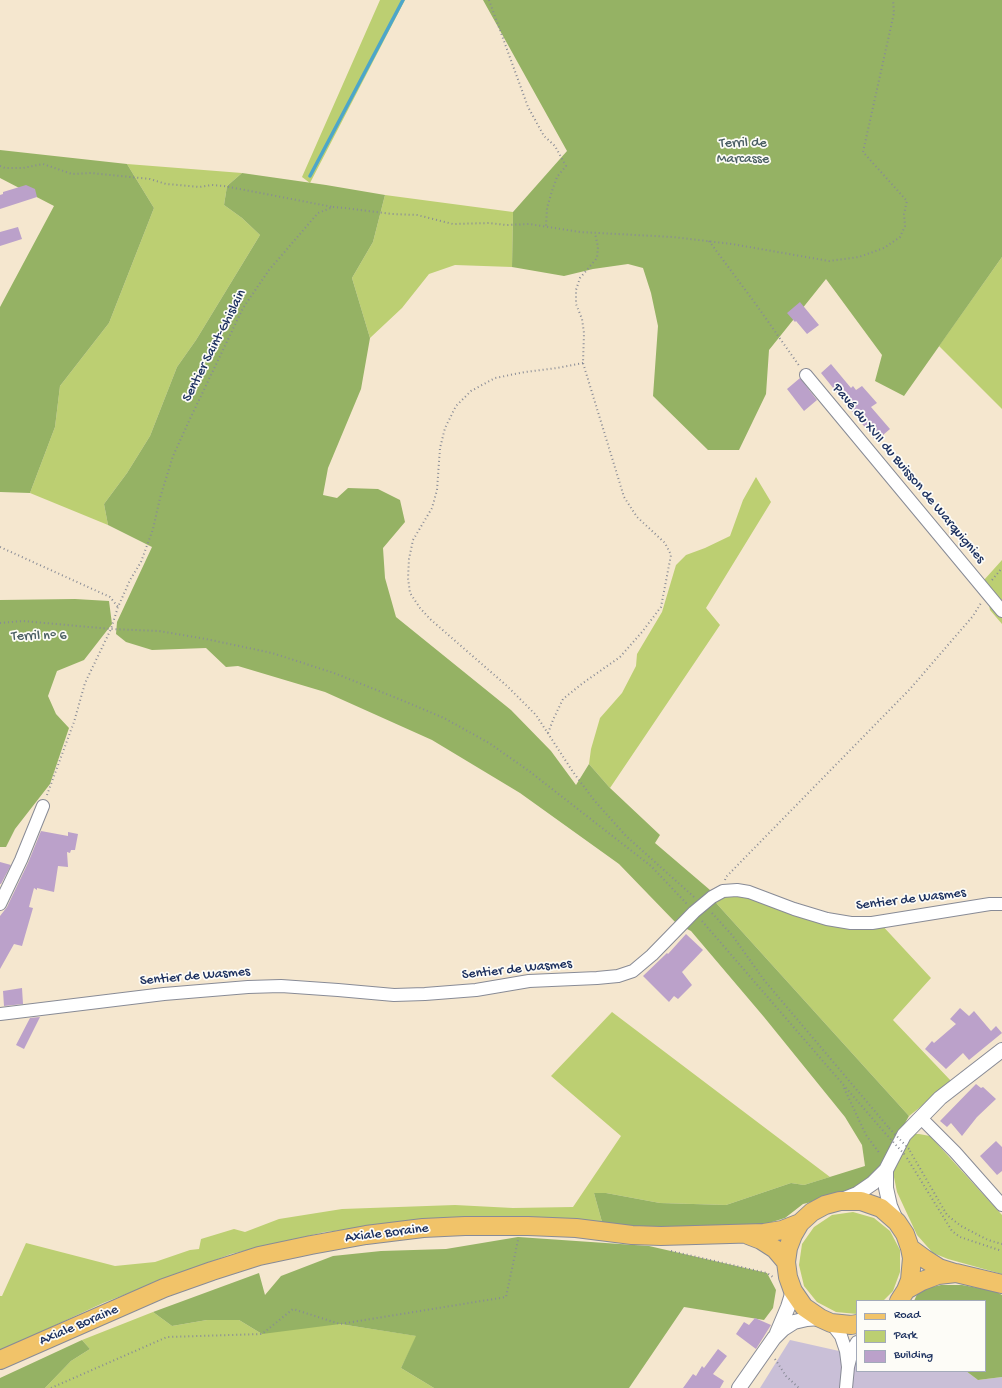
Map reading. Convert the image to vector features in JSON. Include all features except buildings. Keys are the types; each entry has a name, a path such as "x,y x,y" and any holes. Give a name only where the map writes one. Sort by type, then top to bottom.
{"main road":[{"path":"856,1324 851,1325 826,1321 804,1306 793,1291 788,1277 786,1262 788,1248 800,1223 812,1212 825,1205 840,1201 861,1201 881,1208 897,1222 905,1234 910,1248 912,1269 903,1295"},
{"path":"745,1234 782,1230 800,1223"},
{"name":"Axiale Boraine","path":"0,1360 164,1288 212,1271 259,1256 366,1235 423,1228 465,1226 576,1228 632,1235 661,1236 745,1234 761,1240 775,1249 786,1262"},
{"path":"910,1248 940,1268 1002,1284"},
{"path":"903,1295 922,1281 938,1275 956,1273"}],"street":[{"name":"Pavé du XVII du Buisson de Warquignies","path":"806,375 1002,611"},
{"path":"0,904 21,860 43,806"},
{"name":"Sentier de Wasmes","path":"0,1014 157,995 248,987 281,986 394,995 476,990 529,980 618,976 633,971 652,955 699,908 712,897 723,891 737,890 749,892 827,919 872,923 990,904 1002,904"},
{"path":"840,1201 873,1183 886,1170 904,1135 940,1098 1002,1050"},
{"path":"921,1118 955,1152 1002,1205"},
{"path":"886,1170 886,1188 890,1206 897,1222"},
{"path":"771,1343 784,1318 793,1291"},
{"path":"739,1388 771,1343 783,1329 794,1322 807,1319 826,1321 841,1336 846,1351 848,1368"},
{"path":"846,1388 848,1368 852,1351 856,1344"}],"path":[{"path":"489,0 528,107 544,136 555,146 566,166 558,177 552,191 547,208 546,226"},
{"path":"0,166 5,168 23,168 42,164 72,174 91,173 150,179 166,184 198,187 212,184 332,207 392,214 417,215 453,224 529,224 580,232 673,237 709,241 829,261 859,257 884,248 900,237 905,226 904,214 907,201 862,152 894,13 893,0"},
{"name":"Sentier Saint-Ghislain","path":"43,806 74,722 85,683 112,629 118,607 130,580 141,562 153,530 160,498 173,456 243,308 269,270 318,213 332,207"},
{"path":"548,734 563,700 583,683 620,657 661,607 671,555 666,543 637,517 624,496 583,363 584,333 582,319 576,304 576,290 580,278 597,258 598,247 595,233"},
{"path":"709,241 806,375"},
{"path":"583,363 495,378 471,391 456,406 444,428 440,448 437,490 432,508 413,540 408,559 410,593 420,608 430,619 507,686 536,715 573,772 594,800 626,836 688,892 699,908 843,1085 906,1156 952,1231 960,1236 1002,1251"},
{"path":"0,547 110,597 118,607"},
{"path":"723,891 726,877 910,689 972,616 982,601 984,589 1002,568"},
{"path":"0,623 23,621 167,632 272,653 334,673 444,718 489,743 529,771 651,866 732,935 764,980 889,1128 910,1150 947,1215 961,1226 988,1240 1002,1244"},
{"path":"843,1085 866,1135 878,1152"},
{"path":"51,1388 167,1337 262,1334 293,1309 340,1324 506,1298 518,1237"},
{"path":"664,1250 767,1273 774,1277"},
{"path":"771,1343 786,1376 799,1388"}],"shaded area":[{"path":"790,1340 856,1355 856,1372 967,1372 978,1380 1002,1377 1002,1388 760,1388"}],"green space":[{"path":"380,0 405,0 310,183 302,177"},
{"name":"Terril de Marcasse","path":"483,0 1002,0 1002,257 904,396 875,381 882,355 826,279 769,350 766,394 739,450 708,450 653,396 658,326 651,293 643,268 628,264 593,269 564,276 512,267 513,212 567,151"},
{"path":"0,150 127,164 154,208 109,323 60,386 55,427 30,493 0,492 0,307 54,206 0,178"},
{"path":"127,164 242,173 227,186 224,205 242,218 260,235 196,340 177,367 150,436 127,473 104,504 108,525 30,493 55,427 60,386 109,323 154,208"},
{"path":"242,173 385,195 373,242 352,278 370,338 361,389 328,468 323,495 337,498 348,488 378,489 400,500 405,522 383,548 385,578 396,617 511,710 551,751 576,785 589,764 610,788 660,835 655,843 710,890 717,904 909,1116 876,1174 852,1189 828,1198 803,1204 785,1218 759,1226 646,1230 602,1222 594,1193 606,1193 660,1203 726,1205 791,1183 804,1185 865,1166 862,1145 845,1117 764,1017 691,931 677,924 619,864 520,793 432,740 325,692 238,666 226,667 206,648 152,650 126,642 116,634 117,622 152,547 108,525 104,504 127,473 150,436 177,367 196,340 260,235 242,218 224,205 227,186"},
{"path":"385,195 513,212 512,267 455,265 429,274 402,308 370,338 352,278 373,242"},
{"path":"1002,257 1002,409 939,346"},
{"path":"756,477 771,502 706,608 720,625 610,788 589,764 591,749 600,718 622,693 636,666 637,654 662,612 676,565 686,555 730,536 743,500"},
{"path":"1002,560 1002,624 990,610 984,580"},
{"name":"Terril n° 6","path":"75,599 109,601 112,624 84,660 57,671 48,696 56,714 69,728 50,784 15,829 6,847 0,847 0,600"},
{"path":"742,886 822,912 852,919 879,922 931,978 893,1020 952,1082 909,1116 717,904 710,890"},
{"path":"612,1012 830,1177 804,1185 791,1183 726,1205 660,1203 606,1193 594,1193 602,1222 447,1219 325,1232 231,1254 103,1303 0,1351 0,1296 2,1296 26,1243 115,1266 155,1262 190,1250 199,1249 201,1239 234,1229 245,1232 279,1219 342,1209 455,1205 513,1208 573,1207 621,1136 551,1076"},
{"path":"914,1134 930,1136 1002,1215 1002,1274 948,1259 933,1253 917,1235 897,1192 892,1167"},
{"path":"853,1212 874,1218 890,1231 900,1250 900,1272 893,1291 884,1300 856,1300 856,1314 836,1312 817,1302 804,1286 799,1265 802,1244 814,1227 832,1215"},
{"path":"518,1237 649,1246 767,1273 776,1290 773,1308 764,1320 684,1307 629,1388 434,1388 401,1368 416,1336 340,1324 262,1334 239,1320 207,1320 172,1326 153,1312 259,1273 265,1295 281,1276 333,1256 381,1251 446,1249"},
{"path":"941,1285 962,1285 995,1291 1002,1295 1002,1377 978,1380 967,1372 986,1372 986,1300 914,1300 919,1290"},
{"path":"293,1309 340,1324 417,1336 401,1368 434,1388 45,1388 71,1361 90,1349 82,1340 153,1312 172,1326 207,1320 239,1320 262,1334"},
{"path":"82,1340 90,1349 71,1361 45,1388 0,1388 0,1378"}],"waterway":[{"path":"310,176 403,0"}]}
